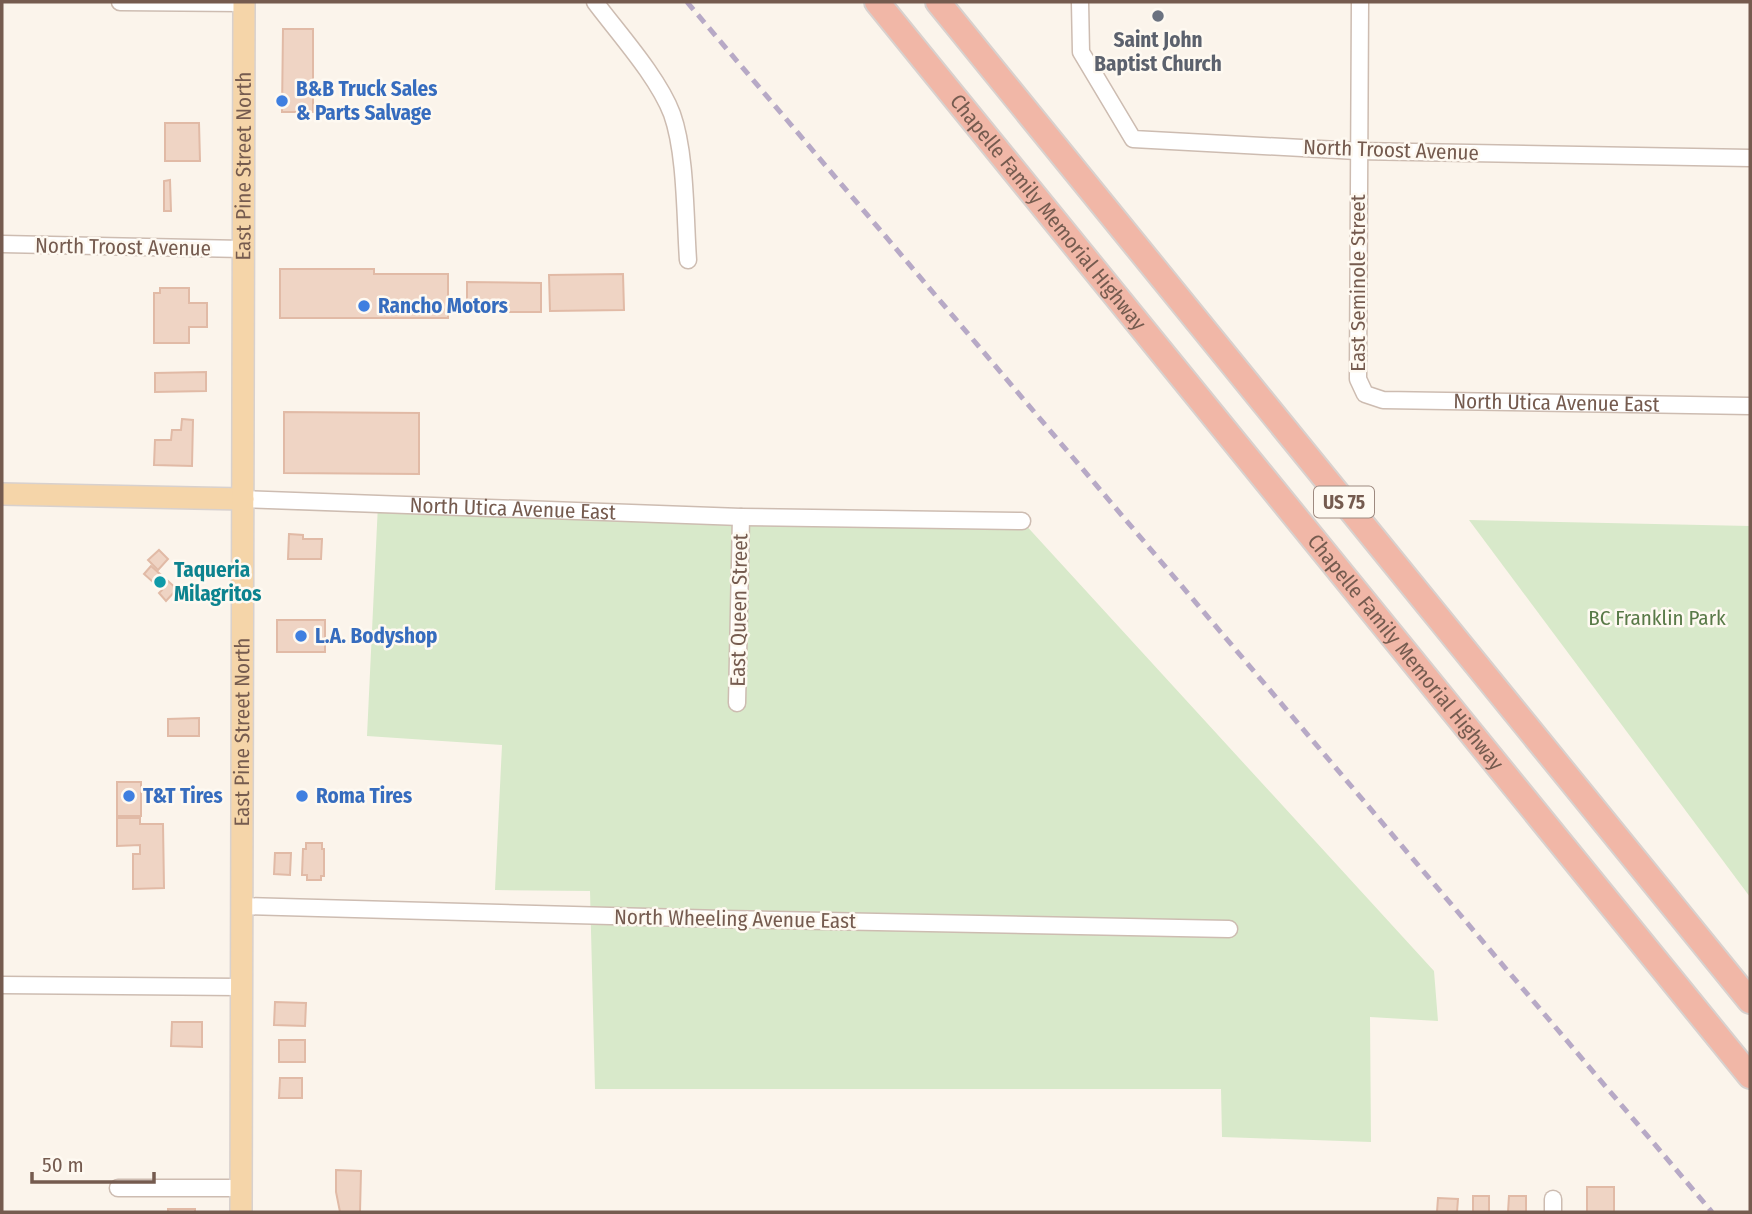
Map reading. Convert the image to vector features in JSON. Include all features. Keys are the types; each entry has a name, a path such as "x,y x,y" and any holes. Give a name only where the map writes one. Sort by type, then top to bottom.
{"highway":[{"name":"Chapelle Family Memorial Highway","path":"877,2 1750,1076"},
{"name":"US 75","path":"938,2 1750,1002"}],"main road":[{"name":"East Pine Street North","path":"240,1212 244,2"},
{"name":"North Utica Avenue East","path":"2,494 243,499"}],"street":[{"path":"120,2 244,2"},
{"path":"596,2 658,87 672,113 679,142 688,260"},
{"name":"North Troost Avenue","path":"1080,2 1081,52 1133,139 1357,151 1750,158"},
{"name":"East Seminole Street","path":"1360,2 1357,151 1358,379 1365,394"},
{"name":"North Troost Avenue","path":"2,244 243,249"},
{"name":"North Utica Avenue East","path":"1365,394 1383,400 1750,406"},
{"name":"North Utica Avenue East","path":"243,499 741,517 1022,521"},
{"name":"East Queen Street","path":"737,702 741,517"},
{"name":"North Wheeling Avenue East","path":"242,906 737,920 1229,929"},
{"path":"2,985 240,987"},
{"path":"118,1188 241,1188"}],"green space":[{"path":"378,504 1022,521 1434,971 1438,1021 1370,1017 1371,1142 1222,1137 1221,1089 595,1089 590,891 495,890 502,745 367,736"},
{"name":"BC Franklin Park","path":"1469,520 1750,526 1750,897"}],"building":[{"path":"283,29 313,29 313,112 282,112"},
{"path":"165,123 199,123 200,161 165,161"},
{"path":"170,180 171,211 164,211 164,181"},
{"name":"Rancho Motors","path":"280,269 374,269 374,274 448,274 448,318 280,318"},
{"path":"623,274 624,310 550,311 549,275"},
{"path":"467,282 541,283 541,312 467,312"},
{"path":"160,288 189,288 189,303 207,303 207,327 189,327 189,343 154,343 154,293 160,293"},
{"path":"206,372 206,391 155,392 155,373"},
{"path":"284,412 419,413 419,474 284,473"},
{"path":"182,419 193,420 192,466 154,465 155,440 171,440 172,430 181,430"},
{"path":"289,534 303,535 303,539 322,539 321,559 288,559"},
{"path":"159,550 168,559 158,570 148,560"},
{"name":"Taqueria Milagritos","path":"151,566 177,589 166,601 159,593 162,590 144,574"},
{"name":"L.A. Bodyshop","path":"277,620 325,620 325,652 277,652"},
{"path":"199,718 199,736 168,736 168,719"},
{"name":"T&T Tires","path":"117,782 141,782 141,816 117,816"},
{"path":"117,818 140,818 140,824 163,824 164,888 133,889 133,854 140,854 140,845 117,846"},
{"path":"306,843 322,843 324,876 321,876 321,880 307,880 307,875 302,875 303,849 306,849"},
{"path":"275,853 291,853 290,875 274,874"},
{"path":"275,1002 306,1003 305,1026 274,1025"},
{"path":"172,1022 202,1022 202,1047 171,1046"},
{"path":"279,1040 305,1040 305,1062 279,1062"},
{"path":"280,1078 302,1078 302,1098 279,1098"},
{"path":"336,1170 361,1171 360,1212 340,1212"},
{"path":"1587,1187 1614,1187 1614,1212 1587,1212"},
{"path":"1473,1196 1489,1196 1489,1212 1473,1212"},
{"path":"1509,1196 1526,1196 1526,1212 1508,1212"},
{"path":"1438,1198 1458,1199 1457,1212 1437,1212"},
{"path":"168,1209 195,1209 195,1212 168,1212"}],"railway":[{"path":"687,2 1712,1212"}],"place":[{"name":"Saint John Baptist Church","path":"1158,16"},
{"name":"B&B Truck Sales & Parts Salvage","path":"282,101"},
{"name":"Rancho Motors","path":"364,306"},
{"name":"Taqueria Milagritos","path":"160,582"},
{"name":"L.A. Bodyshop","path":"301,636"},
{"name":"T&T Tires","path":"129,796"},
{"name":"Roma Tires","path":"302,796"}]}
